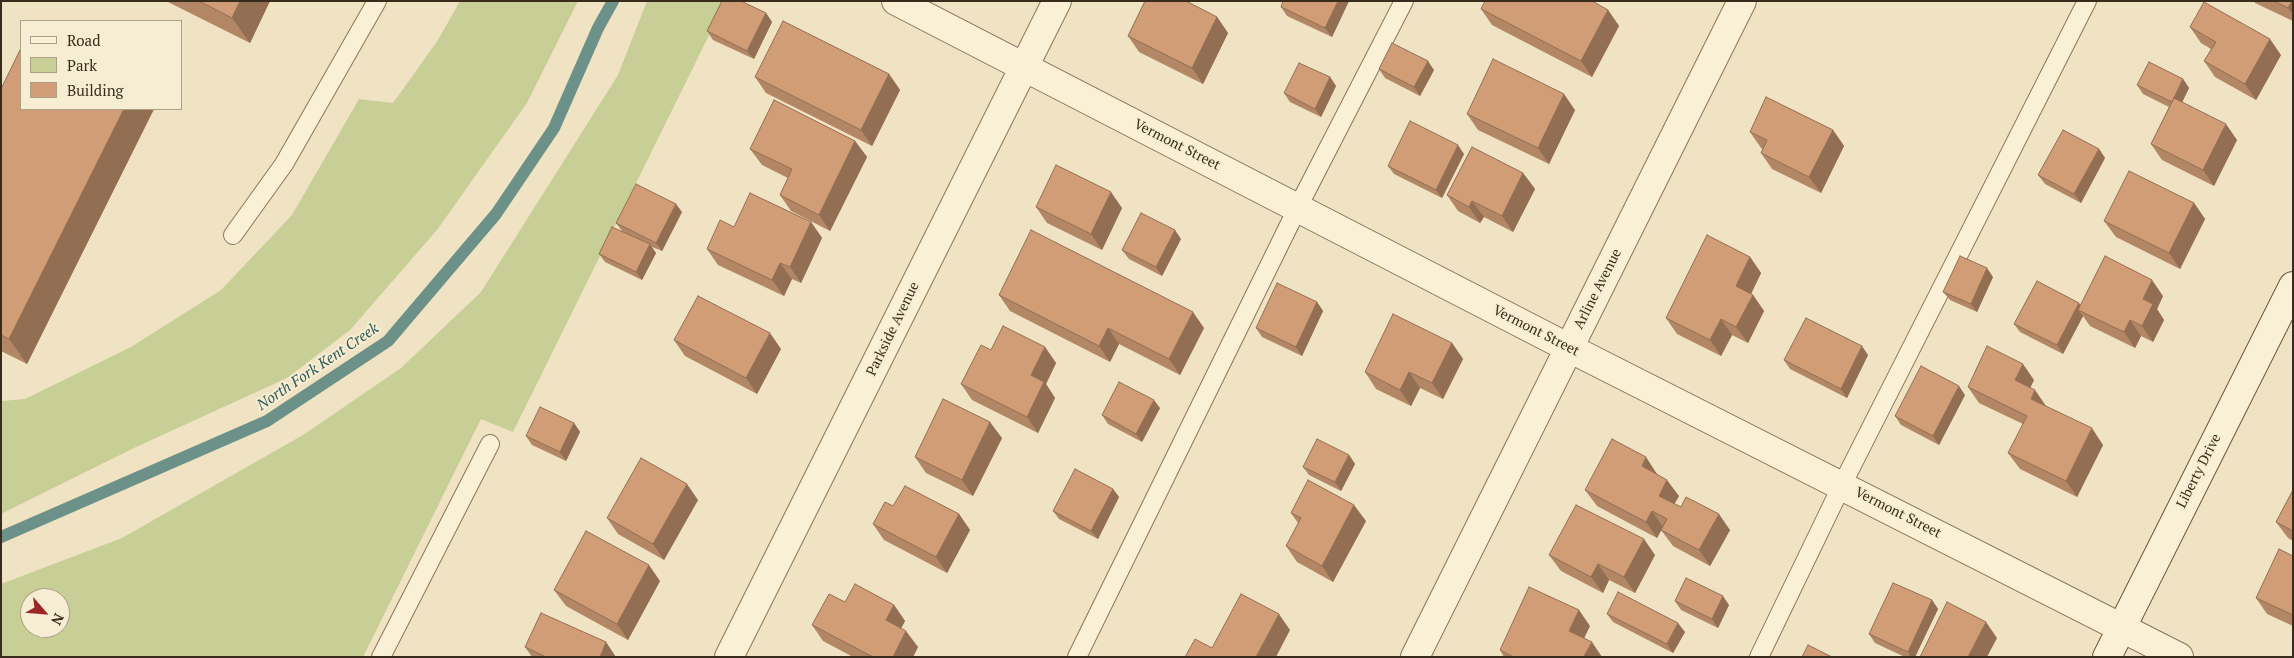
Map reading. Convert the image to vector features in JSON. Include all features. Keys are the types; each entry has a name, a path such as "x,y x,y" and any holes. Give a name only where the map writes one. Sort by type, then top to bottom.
{"street":[{"name":"Vermont Street","path":"896,1 1569,348 1842,484 2179,657"},
{"name":"Parkside Avenue","path":"729,657 1057,1"},
{"name":"Arline Avenue","path":"1415,657 1742,1"},
{"name":"Liberty Drive","path":"2107,657 2293,286"}],"lane":[{"path":"233,235 284,164 376,1"},
{"path":"1077,657 1298,207 1404,1"},
{"path":"1759,657 1842,484 2087,1"},
{"path":"381,657 490,444"}],"green space":[{"path":"460,1 578,1 527,103 437,230 350,330 287,378 136,447 1,514 1,401 25,399 131,347 221,290 292,215 359,99 393,103 438,40"},
{"path":"647,1 726,1 513,432 481,419 363,657 1,657 1,584 122,538 303,435 401,368 481,292 618,75"}],"building":[{"path":"199,1 240,1 232,18"},
{"path":"722,1 741,1 766,13 747,51 707,31"},
{"path":"1145,1 1186,1 1217,17 1192,68 1128,36"},
{"path":"1283,1 1338,1 1325,28 1281,7"},
{"path":"1485,1 1592,1 1608,10 1581,61 1481,9"},
{"path":"2274,1 2292,1 2288,8"},
{"path":"2204,2 2270,39 2245,84 2204,61 2216,42 2190,27"},
{"path":"783,21 889,74 861,130 755,77"},
{"path":"1392,43 1428,61 1414,87 1379,69"},
{"path":"20,50 20,110 124,110 9,339 1,335 1,89"},
{"path":"1493,59 1564,94 1538,148 1467,114"},
{"path":"2149,62 2183,79 2172,102 2137,85"},
{"path":"1299,63 1330,77 1315,109 1284,93"},
{"path":"1766,97 1833,130 1809,177 1761,153 1767,140 1750,132"},
{"path":"2174,98 2226,124 2203,170 2151,144"},
{"path":"774,100 855,141 819,215 780,195 792,169 750,149"},
{"path":"1410,121 1458,145 1436,190 1388,166"},
{"path":"2063,130 2099,149 2074,194 2038,175"},
{"path":"1472,147 1523,173 1502,216 1472,201 1469,207 1447,195"},
{"path":"1056,165 1111,192 1091,234 1036,207"},
{"path":"2129,171 2194,203 2169,253 2104,221"},
{"path":"636,184 676,204 656,243 616,223"},
{"path":"750,193 811,222 790,267 780,263 772,280 707,249 720,220 734,227"},
{"path":"1141,213 1175,230 1156,267 1122,250"},
{"path":"612,227 650,244 636,272 599,254"},
{"path":"1031,230 1193,312 1169,359 1108,328 1099,346 999,295"},
{"path":"1707,235 1750,257 1736,286 1753,295 1736,327 1721,319 1710,340 1666,318"},
{"path":"1960,256 1987,268 1971,304 1943,292"},
{"path":"2105,256 2152,280 2143,299 2153,304 2142,326 2130,320 2124,332 2078,310"},
{"path":"2037,281 2079,303 2057,345 2014,324"},
{"path":"1277,283 1317,302 1296,347 1256,328"},
{"path":"698,296 770,333 746,378 674,340"},
{"path":"1393,314 1452,343 1432,383 1409,372 1400,390 1365,372"},
{"path":"1806,318 1862,346 1841,389 1784,360"},
{"path":"1003,326 1045,347 1031,375 1044,382 1027,417 961,384 981,345 991,350"},
{"path":"1987,346 2023,364 2015,380 2035,390 2031,399 2092,428 2066,481 2008,453 2027,416 1968,387"},
{"path":"1921,366 1959,386 1933,436 1895,416"},
{"path":"1119,382 1154,400 1136,434 1102,415"},
{"path":"943,399 990,422 962,480 915,457"},
{"path":"540,407 574,423 560,452 526,436"},
{"path":"1317,439 1349,455 1335,482 1303,467"},
{"path":"1612,439 1646,457 1642,466 1667,480 1659,496 1681,507 1686,497 1719,514 1699,550 1661,530 1667,519 1652,511 1646,522 1585,490"},
{"path":"641,458 687,484 653,544 607,518"},
{"path":"1075,469 1113,489 1091,531 1053,511"},
{"path":"1308,480 1354,505 1322,566 1286,546 1301,518 1291,513"},
{"path":"905,486 959,514 936,557 873,524 885,502 893,506"},
{"path":"2293,490 2293,531 2276,522"},
{"path":"1576,505 1644,539 1624,577 1598,564 1591,577 1549,555"},
{"path":"586,531 649,565 617,624 554,590"},
{"path":"2279,549 2293,556 2293,615 2256,598"},
{"path":"1686,578 1723,596 1712,619 1675,601"},
{"path":"1893,583 1932,600 1908,652 1869,634"},
{"path":"855,584 894,605 886,620 906,631 893,657 873,657 812,625 829,594 845,602"},
{"path":"1529,587 1579,610 1569,631 1592,642 1584,656 1586,657 1514,657 1500,650"},
{"path":"1618,592 1678,623 1667,644 1607,614"},
{"path":"1241,594 1279,614 1256,657 1185,657 1195,639 1212,648"},
{"path":"1947,602 1986,622 1968,657 1920,657"},
{"path":"541,613 606,642 600,657 544,657 525,647"},
{"path":"1808,645 1832,657 1802,657"}],"waterway":[{"name":"North Fork Kent Creek","path":"1,537 267,421 388,341 496,214 554,128 598,28 613,1"}]}
